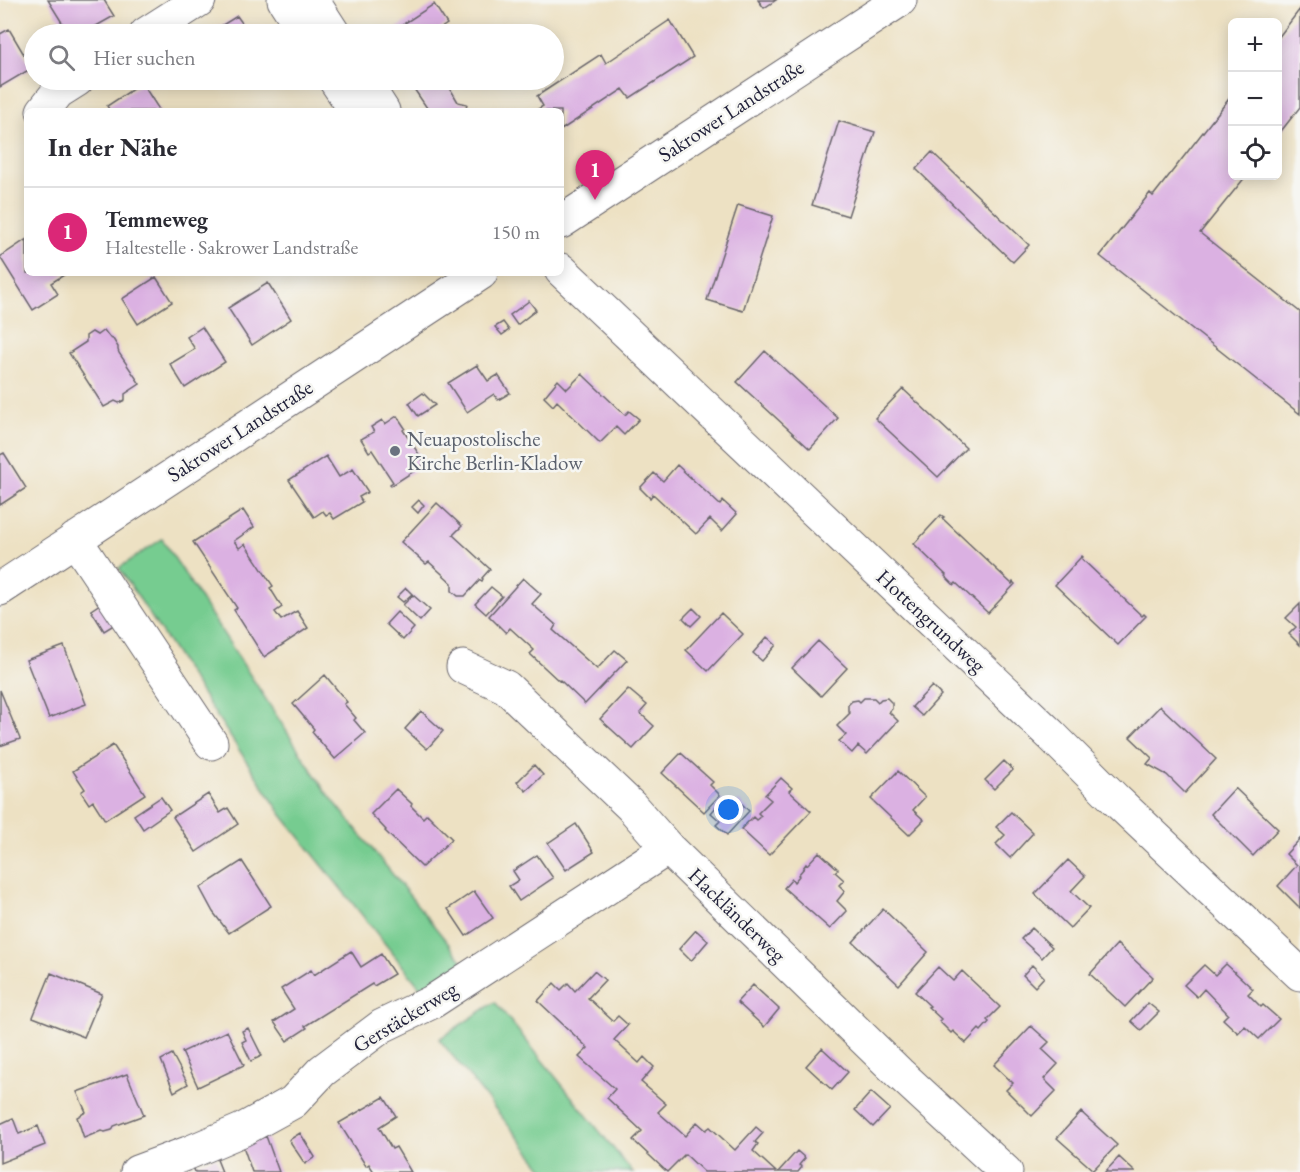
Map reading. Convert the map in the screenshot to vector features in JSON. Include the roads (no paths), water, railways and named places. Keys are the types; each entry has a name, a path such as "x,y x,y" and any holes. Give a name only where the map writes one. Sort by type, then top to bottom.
{"street":[{"path":"162,24 200,0"},
{"path":"284,0 300,24"},
{"path":"312,0 328,24"},
{"name":"Sakrower Landstraße","path":"564,220 900,0"},
{"path":"45,108 61,90"},
{"path":"342,90 354,108"},
{"path":"369,90 381,108"},
{"name":"Hottengrundweg","path":"564,273 1300,974"},
{"name":"Sakrower Landstraße","path":"0,589 469,276"},
{"path":"75,539 211,743"},
{"name":"Hackländerweg","path":"463,667 506,687 631,806 668,848 900,1073 1006,1172"},
{"name":"Gerstäckerweg","path":"136,1172 242,1130 293,1102 322,1071 382,1026 432,1002 668,848"}],"place":[{"name":"Temmeweg","path":"595,200"},
{"name":"Neuapostolische Kirche Berlin-Kladow","path":"395,451"}]}
